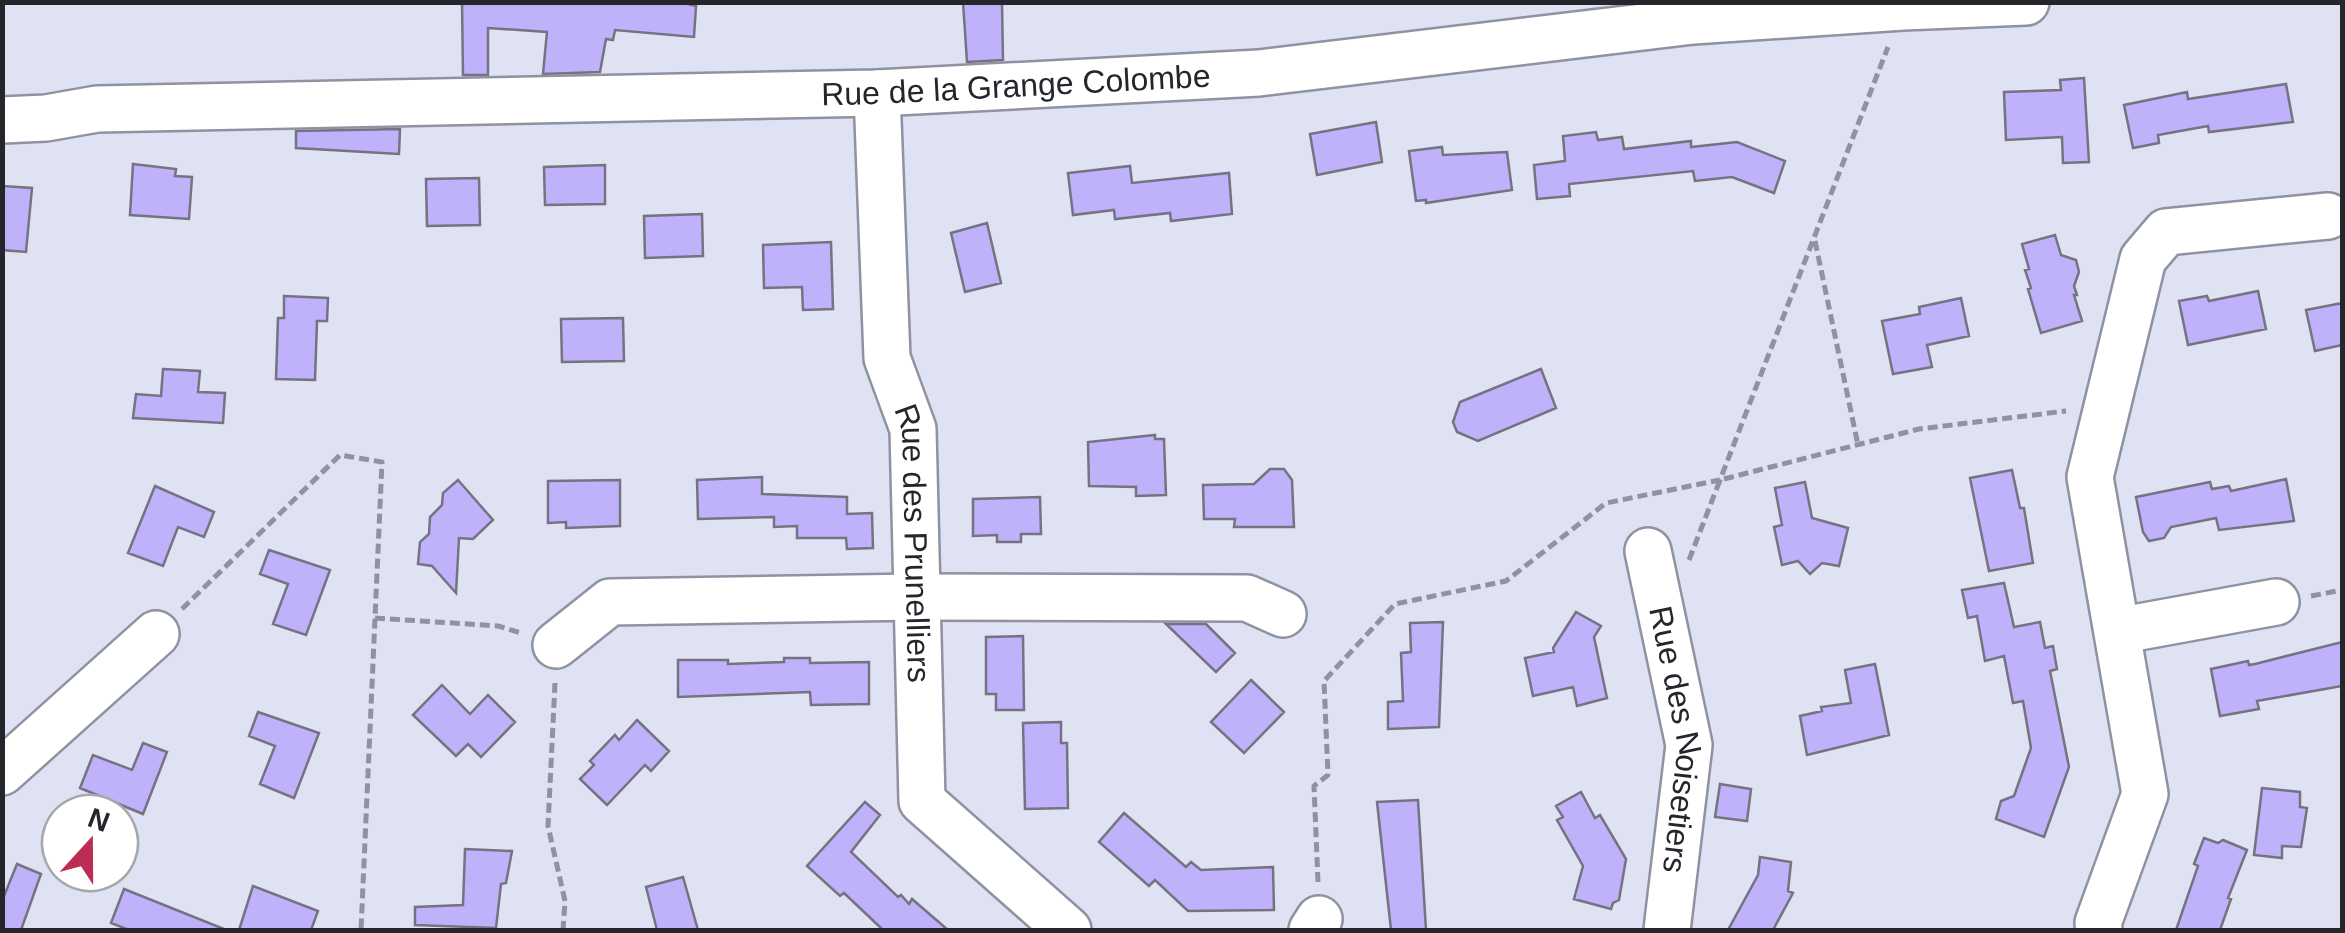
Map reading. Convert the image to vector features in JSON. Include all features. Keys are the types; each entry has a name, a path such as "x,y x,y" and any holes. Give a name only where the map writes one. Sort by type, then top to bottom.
{"street":[{"name":"Rue de la Grange Colombe","path":"2,120 46,118 97,109 877,93 1259,74 1692,21 2026,2"},
{"name":"Rue des Prunelliers","path":"877,93 887,358 913,429 922,801 1068,930"},
{"path":"2098,930 2145,794 2090,477 2142,259 2166,232 2328,216"},
{"name":"Rue des Noisetiers","path":"1667,561 1689,745 1667,930"},
{"path":"556,644 610,602 916,597 1247,598 1284,614"},
{"path":"2117,632 2276,602"},
{"path":"2,772 156,634"}],"path":[{"path":"1667,561 1720,480 1903,6"},
{"path":"1814,238 1858,446"},
{"path":"1316,925 1314,786 1328,775 1324,681 1395,604 1506,581 1606,503 1720,480 1919,430 2108,405"},
{"path":"156,634 340,455 382,462 360,930"},
{"path":"375,618 498,626 556,644 548,826 564,901 564,930"}],"building":[{"path":"462,2 680,2 696,6 694,37 615,30 613,40 606,39 600,72 543,74 547,32 488,28 488,75 463,75"},
{"path":"963,2 1002,2 1003,60 967,62"},
{"path":"2084,78 2089,162 2063,163 2062,137 2006,140 2004,92 2061,90 2060,80"},
{"path":"2286,84 2293,122 2209,132 2208,126 2158,135 2159,143 2133,148 2124,105 2187,92 2188,99"},
{"path":"1376,122 1382,162 1317,175 1310,134"},
{"path":"400,129 399,154 296,148 296,131"},
{"path":"1596,132 1598,140 1622,137 1624,149 1691,141 1691,147 1737,142 1785,161 1774,193 1732,177 1695,181 1693,171 1569,184 1570,196 1537,199 1534,165 1565,161 1563,136"},
{"path":"1442,147 1443,155 1507,152 1512,190 1426,203 1416,201 1409,151"},
{"path":"133,164 176,169 175,176 192,177 189,219 130,215"},
{"path":"605,165 605,204 545,205 544,167"},
{"path":"1130,166 1132,183 1229,173 1232,214 1171,221 1170,213 1115,219 1114,210 1073,215 1068,173"},
{"path":"479,178 480,225 427,226 426,179"},
{"path":"2,186 32,188 26,252 2,250"},
{"path":"702,214 703,256 645,258 644,216"},
{"path":"987,223 1001,283 965,292 951,233"},
{"path":"2055,235 2061,255 2076,260 2079,272 2074,295 2082,321 2041,333 2028,289 2031,288 2025,270 2029,269 2022,244"},
{"path":"831,242 833,309 803,310 802,287 764,288 763,245"},
{"path":"2258,291 2266,329 2188,345 2179,301 2207,296 2209,301"},
{"path":"284,296 328,298 327,321 317,321 315,380 276,379 278,318 284,318"},
{"path":"1961,298 1969,336 1927,345 1932,367 1893,374 1882,321 1920,314 1919,307"},
{"path":"2342,303 2342,345 2315,351 2306,310"},
{"path":"623,318 624,361 562,362 561,319"},
{"path":"163,369 200,371 198,392 225,393 223,423 133,418 136,394 161,396"},
{"path":"1541,369 1556,408 1478,441 1457,432 1453,422 1460,402"},
{"path":"1155,435 1155,439 1164,439 1166,495 1136,496 1136,487 1089,486 1088,442"},
{"path":"1270,469 1284,469 1292,480 1294,527 1234,527 1235,519 1204,519 1203,485 1254,484"},
{"path":"2012,470 2020,508 2024,508 2033,563 1989,571 1970,478"},
{"path":"762,477 762,494 847,497 847,514 872,513 873,548 847,549 846,538 797,538 797,526 774,527 774,517 698,519 697,480"},
{"path":"2286,479 2294,521 2219,530 2216,518 2171,527 2164,538 2149,541 2143,532 2136,497 2210,482 2212,489 2229,486 2231,491"},
{"path":"458,480 493,520 473,539 459,538 456,593 432,566 418,564 420,542 429,534 430,517 442,505 443,493"},
{"path":"620,480 620,526 566,528 566,522 548,523 548,481"},
{"path":"1805,482 1812,518 1848,528 1839,566 1822,563 1810,574 1798,561 1782,565 1774,527 1782,525 1775,488"},
{"path":"155,486 214,512 204,537 178,527 163,566 128,553"},
{"path":"1040,497 1041,534 1021,534 1021,542 997,542 997,535 973,536 973,499"},
{"path":"269,550 330,570 306,635 273,624 288,584 260,574"},
{"path":"2004,583 2014,627 2040,622 2045,648 2053,646 2057,669 2050,671 2069,767 2044,837 1996,819 2001,801 2014,796 2031,748 2023,701 2013,703 2004,656 1985,661 1977,616 1968,618 1962,590"},
{"path":"1576,612 1601,626 1594,637 1607,698 1577,706 1573,687 1533,696 1525,658 1554,652"},
{"path":"1443,622 1439,727 1388,729 1388,702 1403,701 1401,653 1411,652 1410,623"},
{"path":"1166,624 1206,624 1235,653 1216,672"},
{"path":"1023,636 1024,710 996,710 996,694 986,694 986,637"},
{"path":"2342,642 2342,686 2257,701 2259,709 2220,716 2211,669 2248,661 2249,665 2255,664"},
{"path":"784,658 810,658 810,663 869,662 869,704 811,705 810,692 678,697 678,660 728,660 728,664 784,662"},
{"path":"1875,664 1889,735 1807,755 1800,716 1822,711 1821,707 1851,703 1845,670"},
{"path":"1251,680 1284,712 1244,753 1211,722"},
{"path":"442,685 470,714 488,695 515,722 481,757 468,744 456,756 413,715"},
{"path":"258,712 319,733 294,798 260,784 275,746 249,736"},
{"path":"637,720 669,751 651,771 645,765 607,805 580,779 594,765 590,761 615,735 619,740"},
{"path":"1061,722 1061,743 1067,743 1068,808 1025,809 1023,723"},
{"path":"143,743 167,752 143,814 140,793 92,793 80,788 93,755 132,770"},
{"path":"1720,784 1751,789 1747,821 1715,817"},
{"path":"2262,788 2300,792 2300,807 2307,808 2301,847 2282,846 2282,858 2254,855"},
{"path":"1581,792 1626,859 1619,900 1611,909 1574,899 1583,866 1557,820 1563,817 1556,806"},
{"path":"1418,800 1426,930 1391,930 1377,802"},
{"path":"865,802 880,815 851,852 898,897 901,895 909,904 912,899 948,930 883,930 844,893 840,896 807,866"},
{"path":"1124,813 1186,867 1191,862 1201,870 1273,867 1274,910 1188,911 1155,880 1149,886 1099,842"},
{"path":"2204,838 2218,843 2223,840 2247,850 2220,930 2176,930 2198,866 2194,864"},
{"path":"465,849 512,851 506,883 501,884 496,928 415,925 415,907 463,905"},
{"path":"1760,857 1791,862 1788,891 1793,893 1773,930 1728,930 1758,875"},
{"path":"17,864 40,874 21,930 2,930 2,901"},
{"path":"683,877 698,930 657,930 646,887"},
{"path":"253,886 318,911 311,930 239,930"},
{"path":"122,893 134,893 224,929 129,930 111,923"}]}
